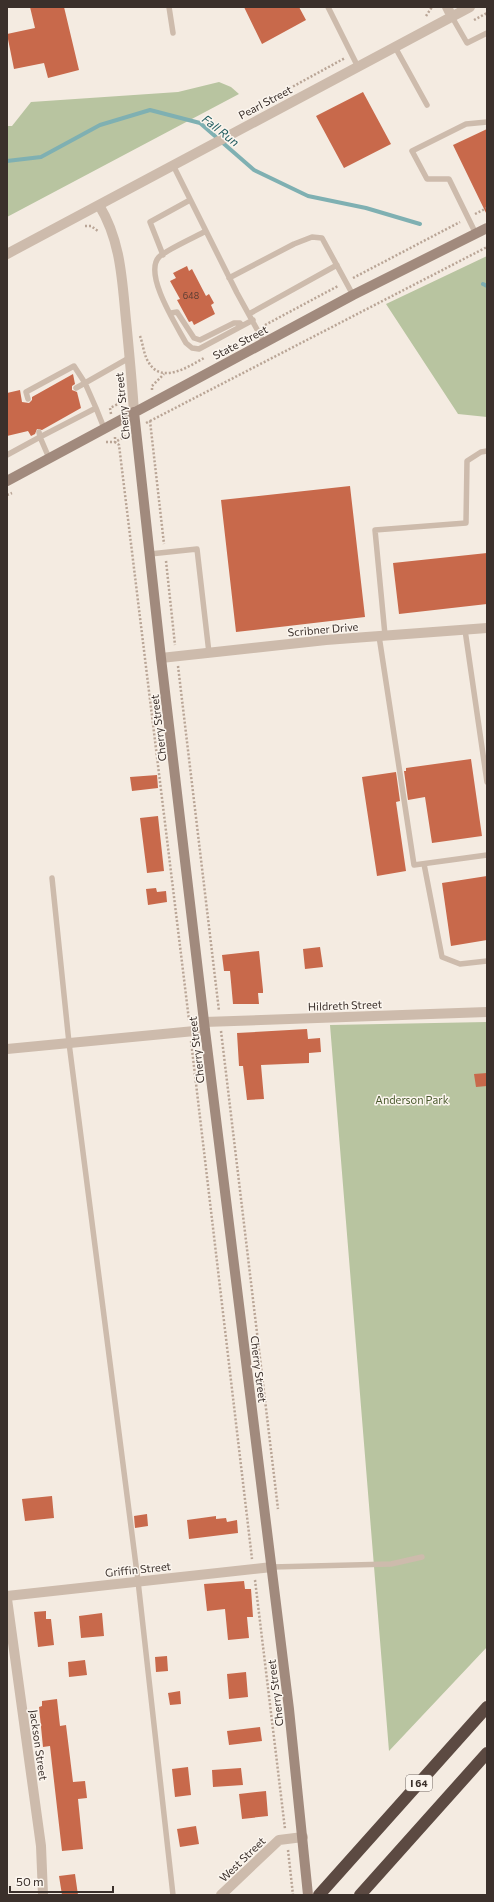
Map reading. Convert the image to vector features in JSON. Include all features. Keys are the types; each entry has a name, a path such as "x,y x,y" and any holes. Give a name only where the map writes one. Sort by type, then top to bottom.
{"highway":[{"name":"I 64","path":"319,1895 487,1707"},
{"name":"I 64","path":"360,1895 487,1753"}],"street":[{"path":"447,7 452,17"},
{"name":"Pearl Street","path":"7,254 193,153 395,48 470,7"},
{"name":"Cherry Street","path":"99,205 109,222 117,249 121,274 134,412 161,658 272,1567 303,1837 308,1895"},
{"name":"State Street","path":"7,481 353,295 487,228"},
{"name":"Scribner Drive","path":"161,658 382,636 487,628"},
{"name":"Hildreth Street","path":"7,1048 190,1032 220,1022 487,1012"},
{"name":"Griffin Street","path":"7,1598 138,1581 272,1567"},
{"name":"Jackson Street","path":"7,1598 41,1846 43,1895"},
{"name":"West Street","path":"221,1895 278,1841 303,1837"}],"lane":[{"path":"169,7 172,33"},
{"path":"328,7 358,67"},
{"path":"452,17 467,44 487,33"},
{"path":"395,48 427,105"},
{"path":"476,234 449,180 427,179 412,151 466,124 487,122"},
{"path":"173,165 264,342"},
{"path":"163,255 150,222 190,200"},
{"path":"206,231 159,257 155,266 155,275 160,292 186,343 192,348 199,349 253,320"},
{"path":"230,278 294,244 312,237 322,238 353,295"},
{"path":"249,314 337,265"},
{"path":"171,313 177,312 194,338 200,340 234,323 240,323 242,326"},
{"path":"76,388 129,358"},
{"path":"28,399 26,392 74,366 85,383 104,428"},
{"path":"7,455 40,434 96,408"},
{"path":"40,434 49,458"},
{"path":"487,452 482,452 467,460 466,523 375,530 382,636 414,865 487,855"},
{"path":"150,554 197,550 209,653"},
{"path":"465,630 487,782"},
{"path":"424,864 442,957 460,964 487,961"},
{"path":"52,878 69,1043 138,1581 173,1895"},
{"path":"272,1567 391,1564 422,1557"}],"path":[{"path":"425,17 432,7"},
{"path":"269,100 351,55"},
{"path":"82,226 91,226 100,232"},
{"path":"293,1895 119,445 115,442 150,421 487,247"},
{"path":"165,373 152,386 150,421 278,1510"},
{"path":"122,394 122,402"}],"green space":[{"path":"219,82 231,87 239,94 7,217 7,126 12,126 31,102 178,92"},
{"path":"487,256 487,417 458,414 386,304"},
{"name":"Anderson Park","path":"487,1022 487,1647 389,1751 330,1025"}],"building":[{"path":"30,7 64,7 79,70 48,78 44,63 14,69 7,34 35,28"},
{"path":"244,7 299,7 306,20 262,44"},
{"path":"363,92 391,144 344,168 316,116"},
{"path":"487,129 487,215 453,145"},
{"path":"187,266 189,271 192,269 206,296 209,294 214,303 211,305 215,314 194,325 192,321 189,322 177,300 180,299 170,281 176,278 173,273"},
{"path":"73,374 75,384 72,386 72,390 77,392 81,408 42,430 37,429 35,434 31,436 28,431 7,436 7,393 20,390 22,402 29,403 32,400 32,397"},
{"path":"350,486 365,617 236,632 221,500"},
{"path":"487,553 487,604 399,614 393,563"},
{"path":"471,759 482,836 432,843 425,797 408,800 404,771 406,771 406,768"},
{"path":"396,772 400,801 396,802 406,871 377,876 362,777"},
{"path":"157,775 158,788 132,791 130,777"},
{"path":"158,816 164,871 147,873 140,818"},
{"path":"487,876 487,940 451,946 442,883"},
{"path":"156,888 157,892 166,891 167,902 148,905 146,889"},
{"path":"320,947 323,967 305,969 303,949"},
{"path":"259,951 263,993 258,993 259,1004 233,1004 230,971 224,971 222,955"},
{"path":"307,1029 308,1039 320,1038 321,1052 309,1053 309,1063 261,1065 264,1099 247,1100 243,1066 239,1066 237,1033"},
{"path":"487,1073 487,1086 476,1087 474,1074"},
{"path":"52,1496 54,1518 25,1521 22,1499"},
{"path":"147,1514 148,1526 135,1528 134,1516"},
{"path":"216,1516 216,1519 226,1518 227,1522 237,1520 238,1533 189,1539 187,1520"},
{"path":"244,1581 245,1589 251,1589 253,1617 247,1617 249,1638 228,1640 225,1609 207,1611 204,1584"},
{"path":"46,1611 46,1619 51,1619 54,1645 38,1647 34,1612"},
{"path":"102,1613 104,1636 81,1638 79,1616"},
{"path":"167,1656 168,1671 156,1672 155,1657"},
{"path":"85,1660 87,1675 69,1677 68,1662"},
{"path":"246,1672 248,1697 229,1699 227,1674"},
{"path":"180,1691 181,1704 170,1705 168,1693"},
{"path":"57,1699 60,1726 66,1725 73,1782 85,1781 87,1798 78,1799 83,1849 62,1851 50,1746 43,1747 39,1707 42,1706 42,1701"},
{"path":"260,1727 262,1741 229,1745 227,1731"},
{"path":"188,1767 191,1795 175,1797 172,1769"},
{"path":"241,1768 243,1785 213,1787 212,1770"},
{"path":"266,1791 268,1816 242,1819 239,1794"},
{"path":"196,1826 199,1844 180,1847 177,1829"},
{"path":"75,1874 78,1895 62,1895 59,1876"}],"waterway":[{"name":"Fall Run","path":"7,161 41,157 100,125 150,110 200,123 254,170 308,196 366,208 420,224"},
{"name":"Fall Run","path":"483,284 487,286"}]}
